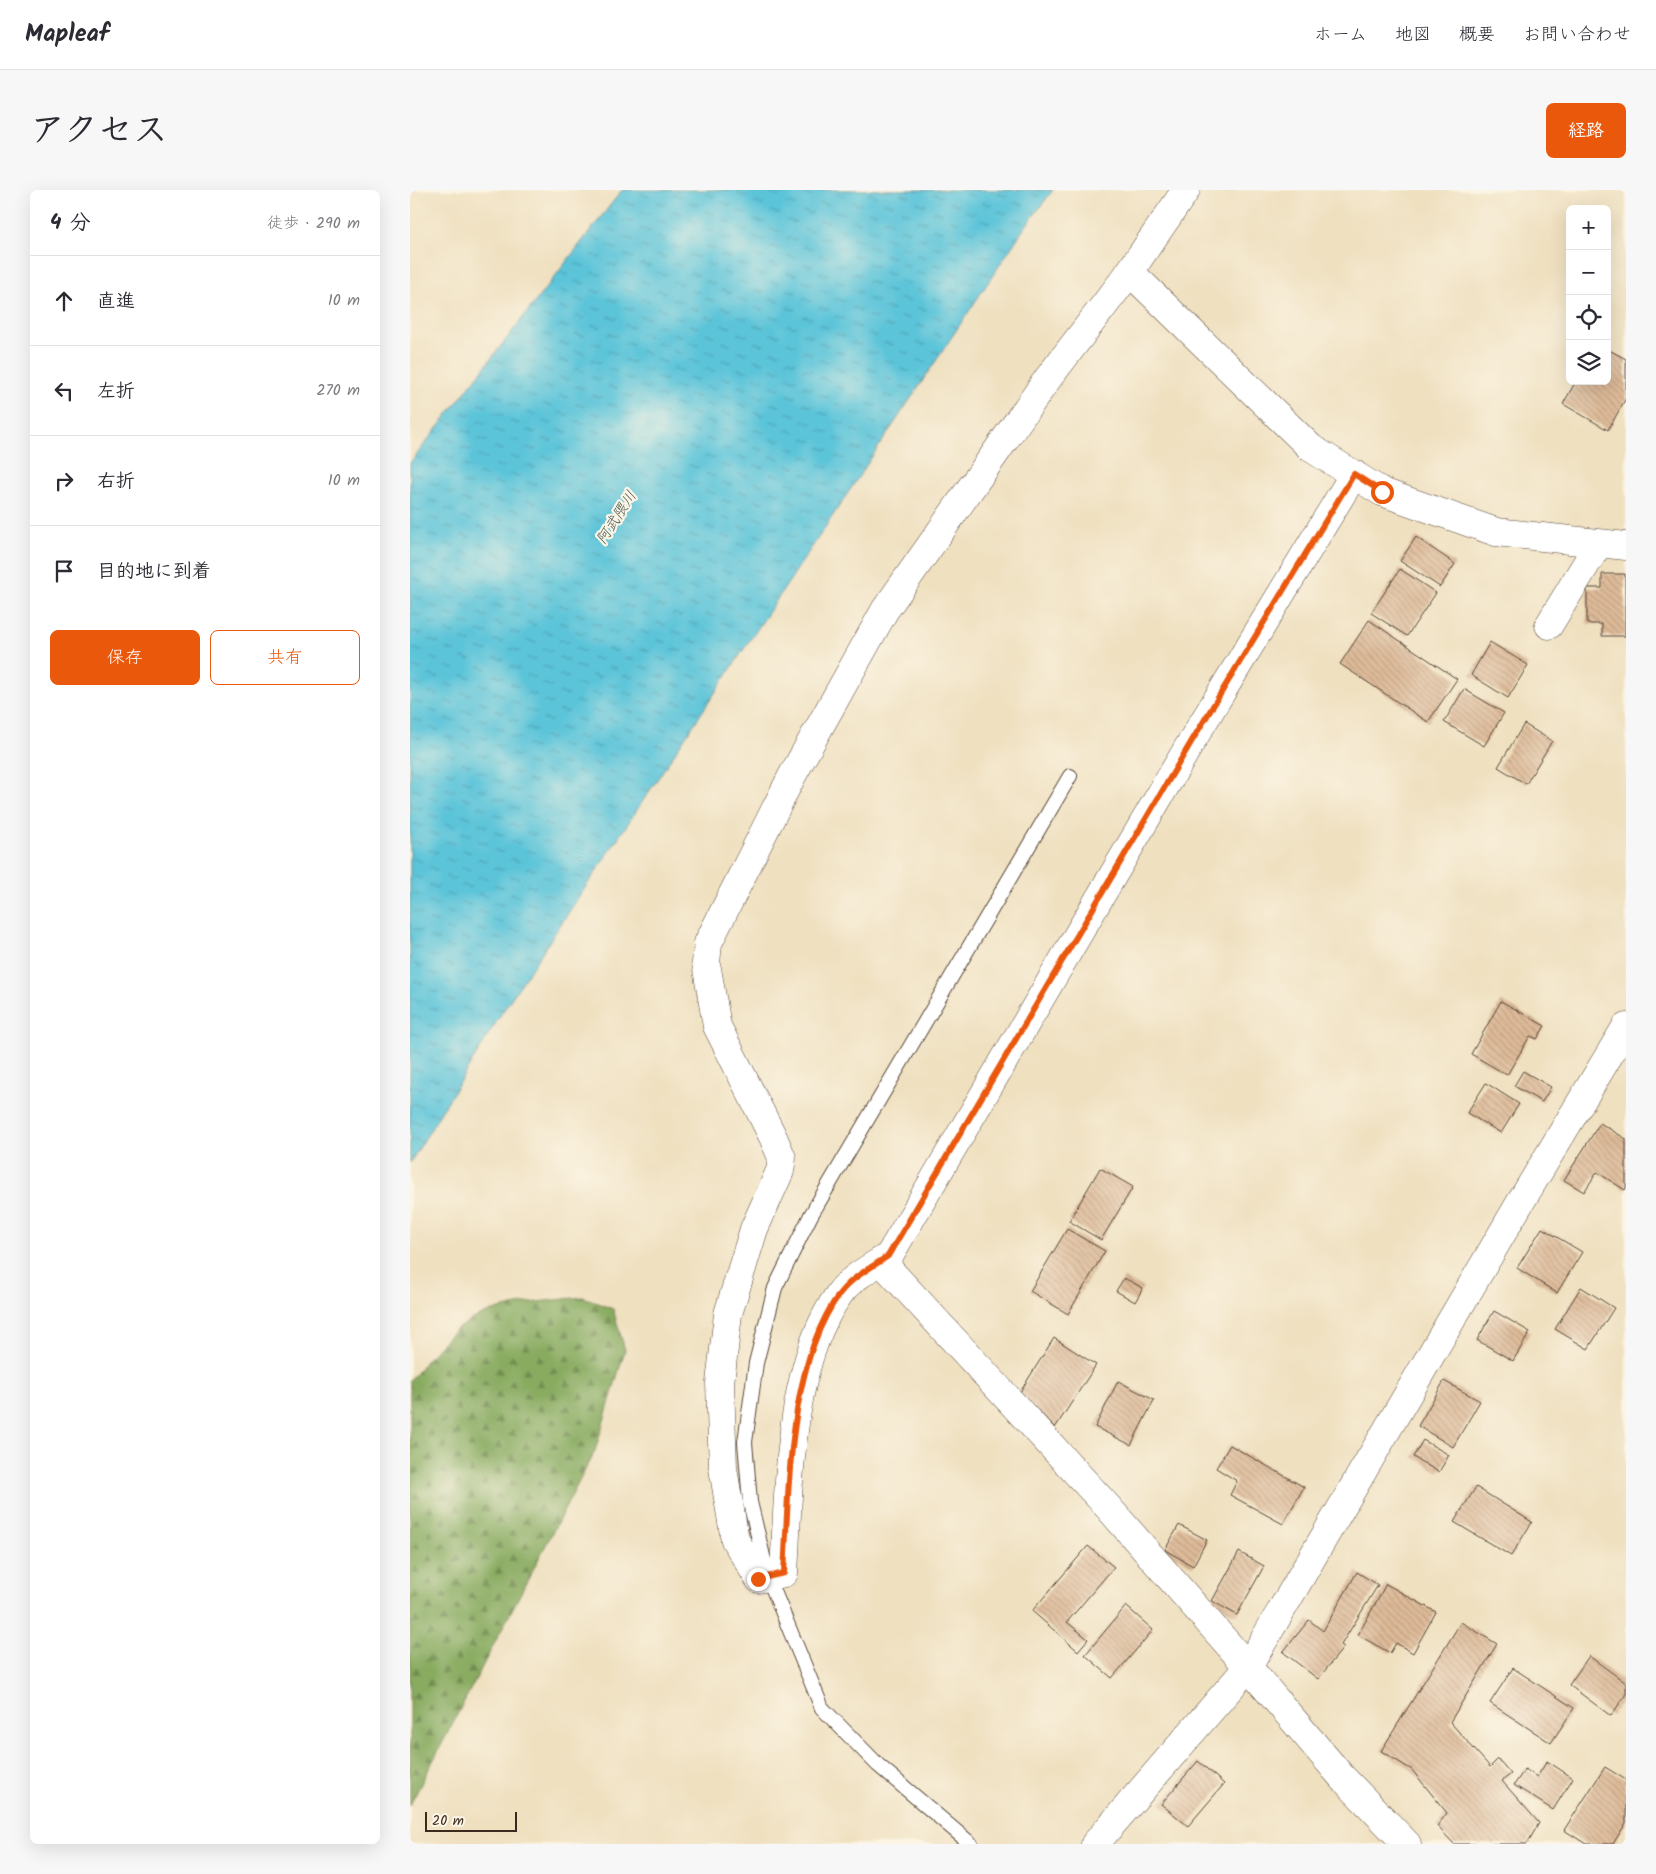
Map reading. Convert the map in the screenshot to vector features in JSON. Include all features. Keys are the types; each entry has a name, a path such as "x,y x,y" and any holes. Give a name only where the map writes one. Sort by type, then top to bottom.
{"street":[{"path":"1186,190 1130,272 1049,377 885,610 792,776 708,943 706,963 717,1026 782,1158 780,1171 754,1229 728,1314 720,1383 723,1468 735,1540 758,1579 784,1573 792,1437 814,1344 841,1292 863,1272 888,1256 1193,739 1354,474"},
{"path":"1130,272 1311,448 1382,492 1496,532 1626,546"},
{"path":"1549,626 1599,542"},
{"path":"1095,1844 1248,1667 1626,1027"},
{"path":"881,1261 1107,1506 1342,1777 1407,1844"}],"lane":[{"path":"971,1844 878,1765 822,1708 768,1577 750,1502 745,1442 756,1363 774,1288 811,1215 1070,776"}],"green space":[{"path":"583,1297 613,1309 625,1350 595,1451 410,1805 410,1380 451,1334 480,1316 514,1306"}],"water":[{"name":"阿武隈川","path":"622,190 1053,190 1025,227 503,1011 410,1163 410,463"}],"building":[{"path":"1611,351 1626,359 1626,398 1608,430 1563,404 1574,385 1611,385"},
{"path":"1416,537 1455,564 1440,587 1400,561"},
{"path":"1400,569 1436,593 1407,636 1371,613"},
{"path":"1602,574 1625,574 1625,636 1602,636 1602,624 1587,624 1587,588 1602,588"},
{"path":"1369,620 1457,679 1428,722 1340,664"},
{"path":"1490,642 1528,665 1508,698 1471,675"},
{"path":"1464,689 1504,713 1484,746 1444,722"},
{"path":"1524,724 1552,741 1526,784 1498,767"},
{"path":"1501,1001 1545,1026 1537,1039 1530,1036 1507,1075 1471,1054"},
{"path":"1523,1071 1551,1087 1542,1102 1514,1086"},
{"path":"1486,1083 1519,1104 1501,1133 1467,1113"},
{"path":"1600,1123 1626,1139 1625,1190 1597,1172 1584,1192 1564,1180"},
{"path":"1100,1168 1133,1187 1101,1240 1069,1221"},
{"path":"1542,1228 1582,1252 1557,1293 1517,1268"},
{"path":"1067,1229 1105,1251 1068,1314 1030,1291"},
{"path":"1124,1278 1143,1288 1135,1302 1116,1291"},
{"path":"1581,1287 1614,1308 1588,1349 1555,1329"},
{"path":"1494,1311 1530,1332 1513,1361 1477,1340"},
{"path":"1054,1338 1096,1365 1055,1428 1020,1392"},
{"path":"1118,1381 1154,1400 1131,1445 1095,1427"},
{"path":"1444,1381 1480,1401 1453,1447 1418,1426"},
{"path":"1423,1440 1449,1455 1439,1472 1413,1457"},
{"path":"1230,1445 1304,1487 1283,1524 1230,1495 1237,1481 1216,1468"},
{"path":"1476,1487 1532,1522 1511,1556 1454,1522"},
{"path":"1179,1525 1207,1540 1193,1566 1165,1550"},
{"path":"1088,1546 1114,1567 1067,1622 1088,1639 1078,1651 1032,1611"},
{"path":"1239,1552 1264,1566 1237,1615 1212,1601"},
{"path":"1357,1572 1378,1585 1341,1645 1344,1647 1318,1679 1283,1652 1309,1620 1323,1631"},
{"path":"1386,1584 1436,1612 1413,1653 1396,1643 1390,1653 1358,1635"},
{"path":"1126,1606 1153,1630 1112,1678 1085,1655"},
{"path":"1461,1622 1497,1644 1450,1722 1490,1767 1498,1759 1511,1774 1502,1781 1539,1823 1527,1844 1454,1844 1437,1826 1447,1813 1412,1770 1381,1751"},
{"path":"1589,1656 1626,1683 1626,1694 1611,1716 1569,1685"},
{"path":"1513,1668 1574,1708 1551,1743 1490,1703"},
{"path":"1198,1761 1224,1784 1188,1826 1161,1804"},
{"path":"1547,1761 1573,1778 1553,1810 1514,1785 1525,1769 1537,1777"},
{"path":"1605,1767 1626,1780 1626,1823 1613,1844 1586,1844 1564,1830"}],"route":[{"path":"758,1579 784,1573 792,1437 814,1344 841,1292 863,1272 888,1256 1193,739 1354,474 1382,492"}]}
